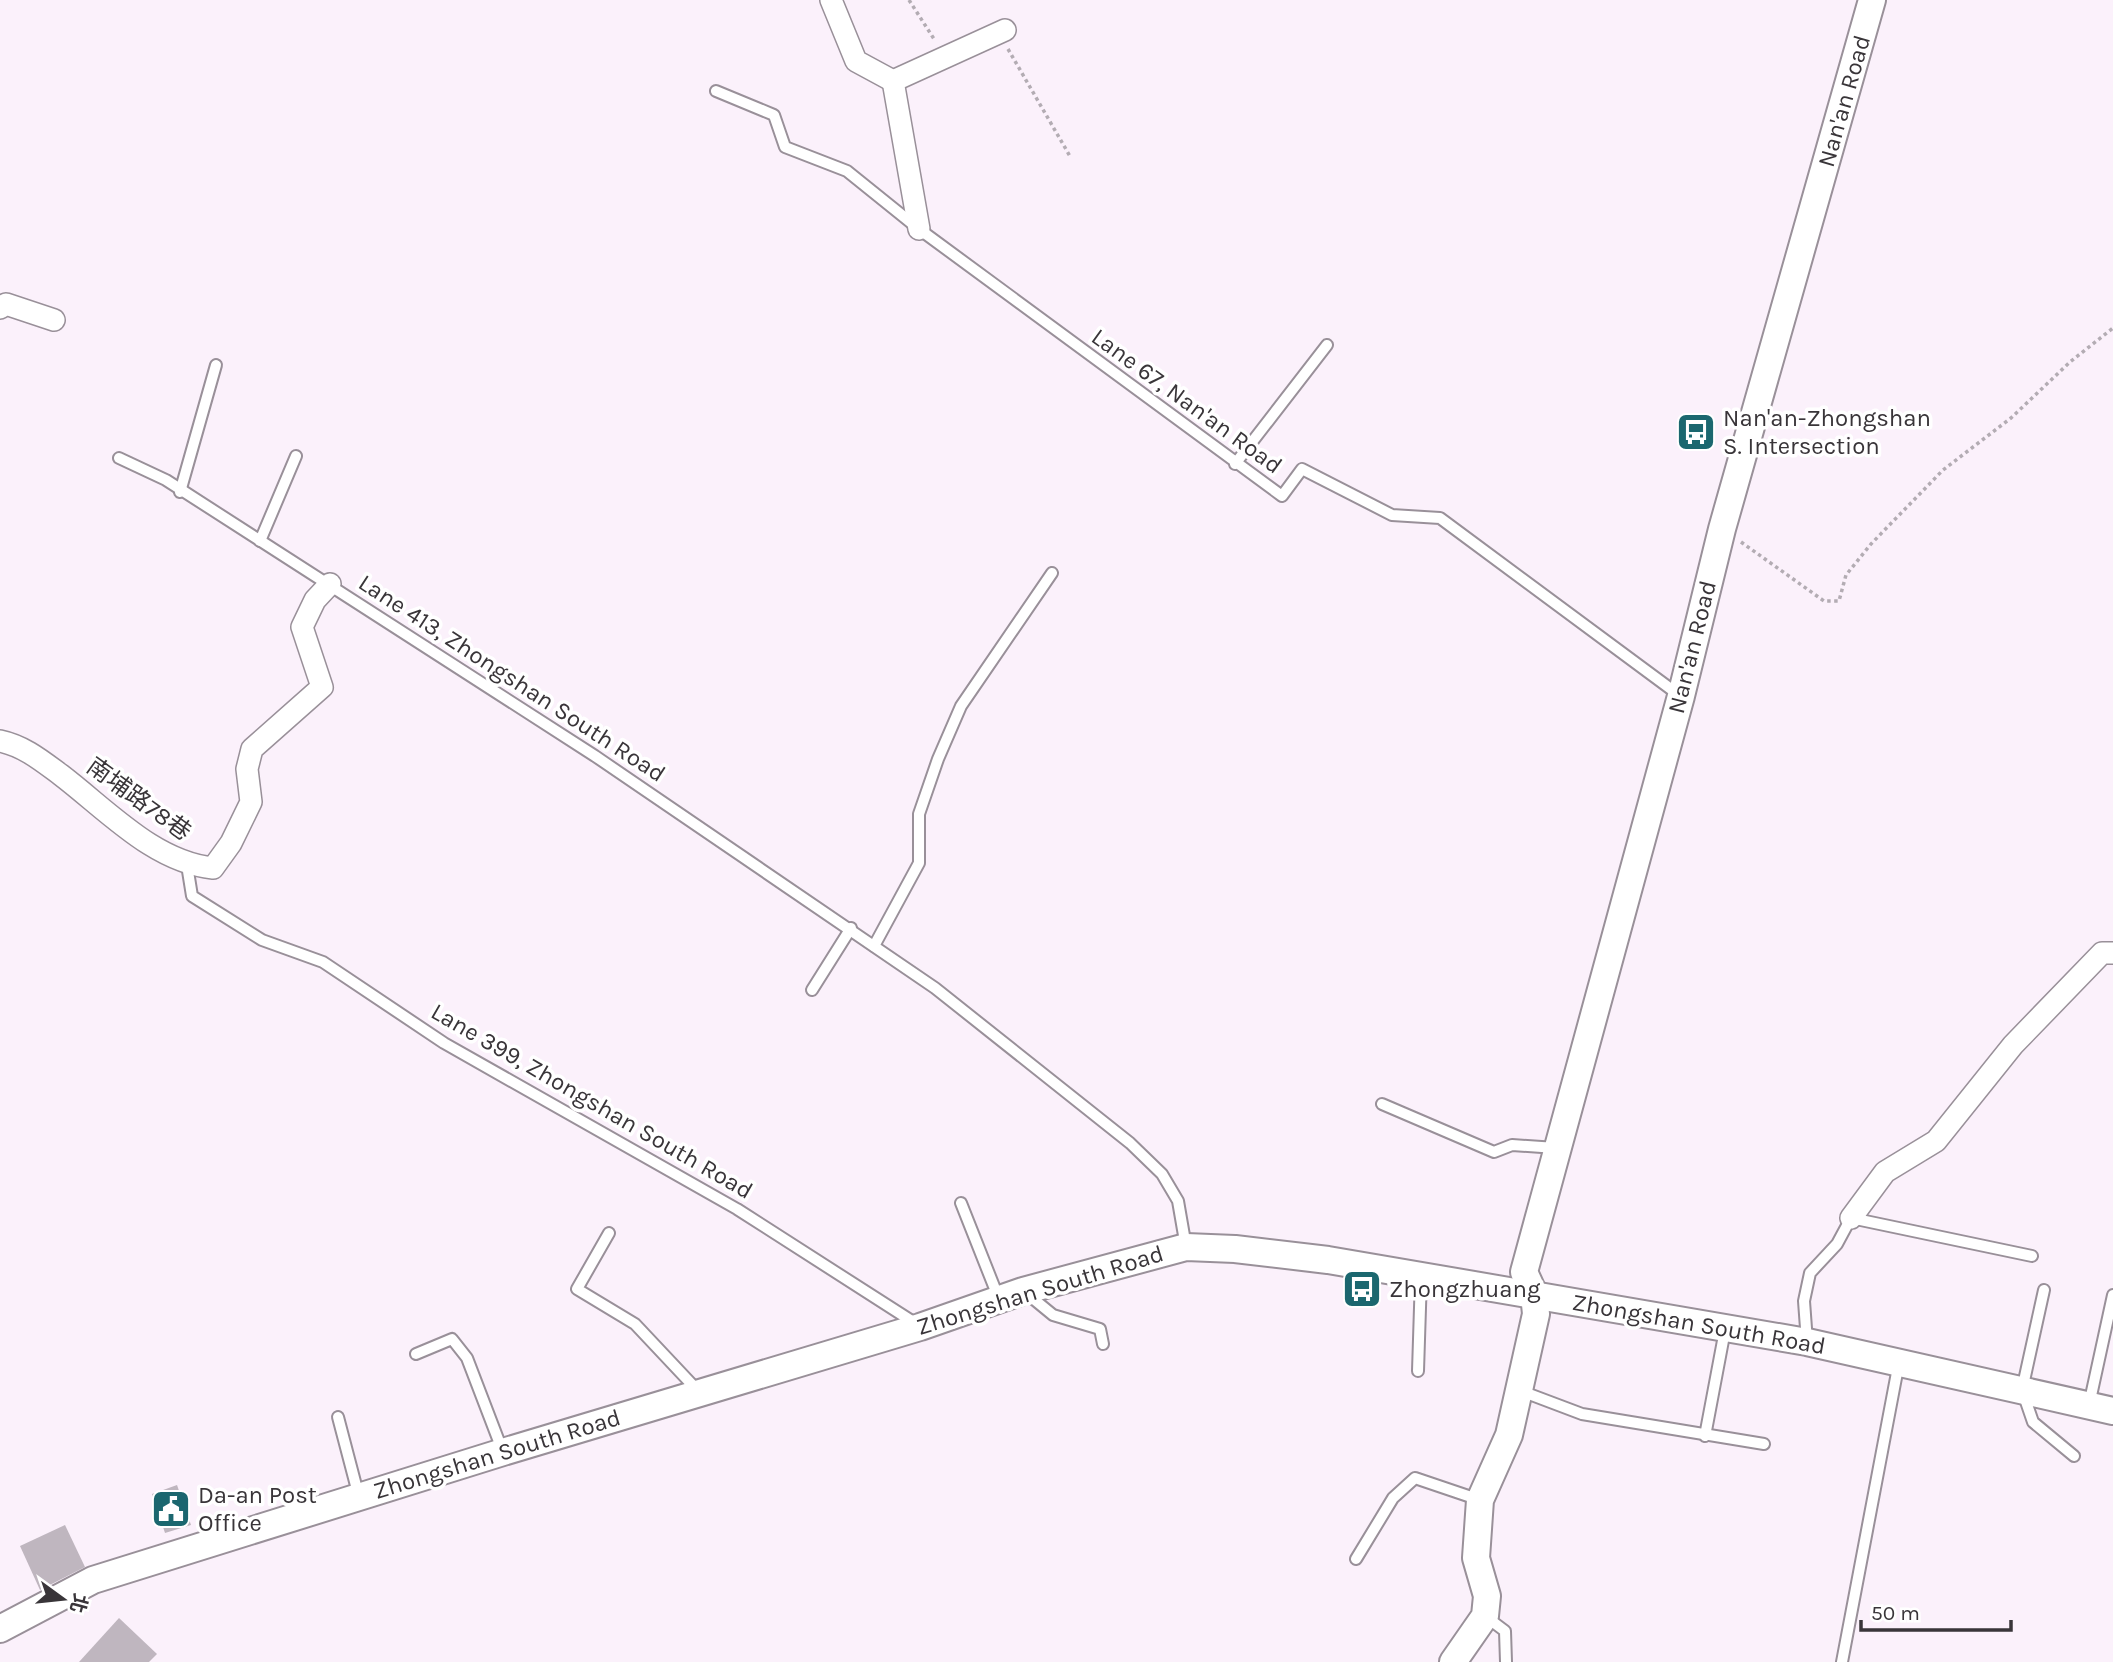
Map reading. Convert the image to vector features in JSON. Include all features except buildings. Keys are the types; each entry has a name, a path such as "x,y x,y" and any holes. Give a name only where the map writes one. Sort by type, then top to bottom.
{"street":[{"path":"831,0 856,61 893,81"},
{"name":"Nan'an Road","path":"1480,1500 1509,1435 1521,1391 1536,1314 1534,1294 1524,1272 1556,1148 1681,696 1722,529 1872,0"},
{"path":"893,81 1005,36"},
{"path":"893,81 919,229"},
{"path":"0,308 6,304 54,320"},
{"name":"南埔路78巷","path":"0,741 30,751 160,851 187,865 213,868 231,843 251,802 247,769 252,749 322,687 302,627 314,600 330,584"},
{"path":"1851,1218 1885,1172 1936,1140 2013,1045 2102,953 2113,953"},
{"name":"Zhongshan South Road","path":"0,1629 93,1580 503,1452 920,1327 1011,1295 1186,1247 1235,1249 1328,1260 1807,1342 2101,1408"},
{"path":"1453,1662 1485,1616 1486,1596 1476,1558 1480,1500"}],"lane":[{"name":"Lane 67, Nan'an Road","path":"716,91 775,115 785,147 847,171 919,229 1282,496 1302,470 1392,514 1440,518 1681,696"},
{"path":"1235,464 1327,345"},
{"path":"180,492 216,365"},
{"path":"260,541 296,456"},
{"name":"Lane 413, Zhongshan South Road","path":"119,458 166,480 180,492 330,584 595,756 851,928 935,988 1130,1143 1162,1174 1178,1201 1186,1247"},
{"path":"874,946 919,863 919,814 937,759 961,706 1052,573"},
{"name":"Lane 399, Zhongshan South Road","path":"187,865 191,896 262,940 323,962 381,998 444,1043 737,1209 920,1327"},
{"path":"812,990 851,928"},
{"path":"1382,1104 1494,1152 1512,1145 1556,1148"},
{"path":"961,1203 1011,1295 1053,1315 1100,1329 1102,1344"},
{"path":"1807,1342 1804,1301 1810,1273 1837,1244 1851,1218 2032,1256"},
{"path":"609,1233 578,1289 635,1324 700,1393"},
{"path":"1418,1371 1421,1276"},
{"path":"2044,1290 2022,1390 2033,1422 2074,1456"},
{"path":"2101,1408 2113,1295"},
{"path":"1705,1436 1725,1330"},
{"path":"416,1354 452,1339 467,1358 503,1452"},
{"path":"1842,1662 1899,1362"},
{"path":"1521,1391 1582,1414 1764,1444"},
{"path":"338,1417 359,1497"},
{"path":"1356,1559 1394,1498 1415,1478 1480,1500"},
{"path":"1485,1616 1506,1632 1506,1662"}],"path":[{"path":"909,0 934,38"},
{"path":"1005,36 1071,158"},
{"path":"1722,529 1824,601 1839,601 1846,575 1871,544 1943,470 2011,418 2070,362 2113,328"}],"place":[{"name":"Nan'an-Zhongshan S. Intersection","path":"1696,432"},
{"name":"Zhongzhuang","path":"1362,1289"},
{"name":"Da-an Post Office","path":"171,1509"}]}
